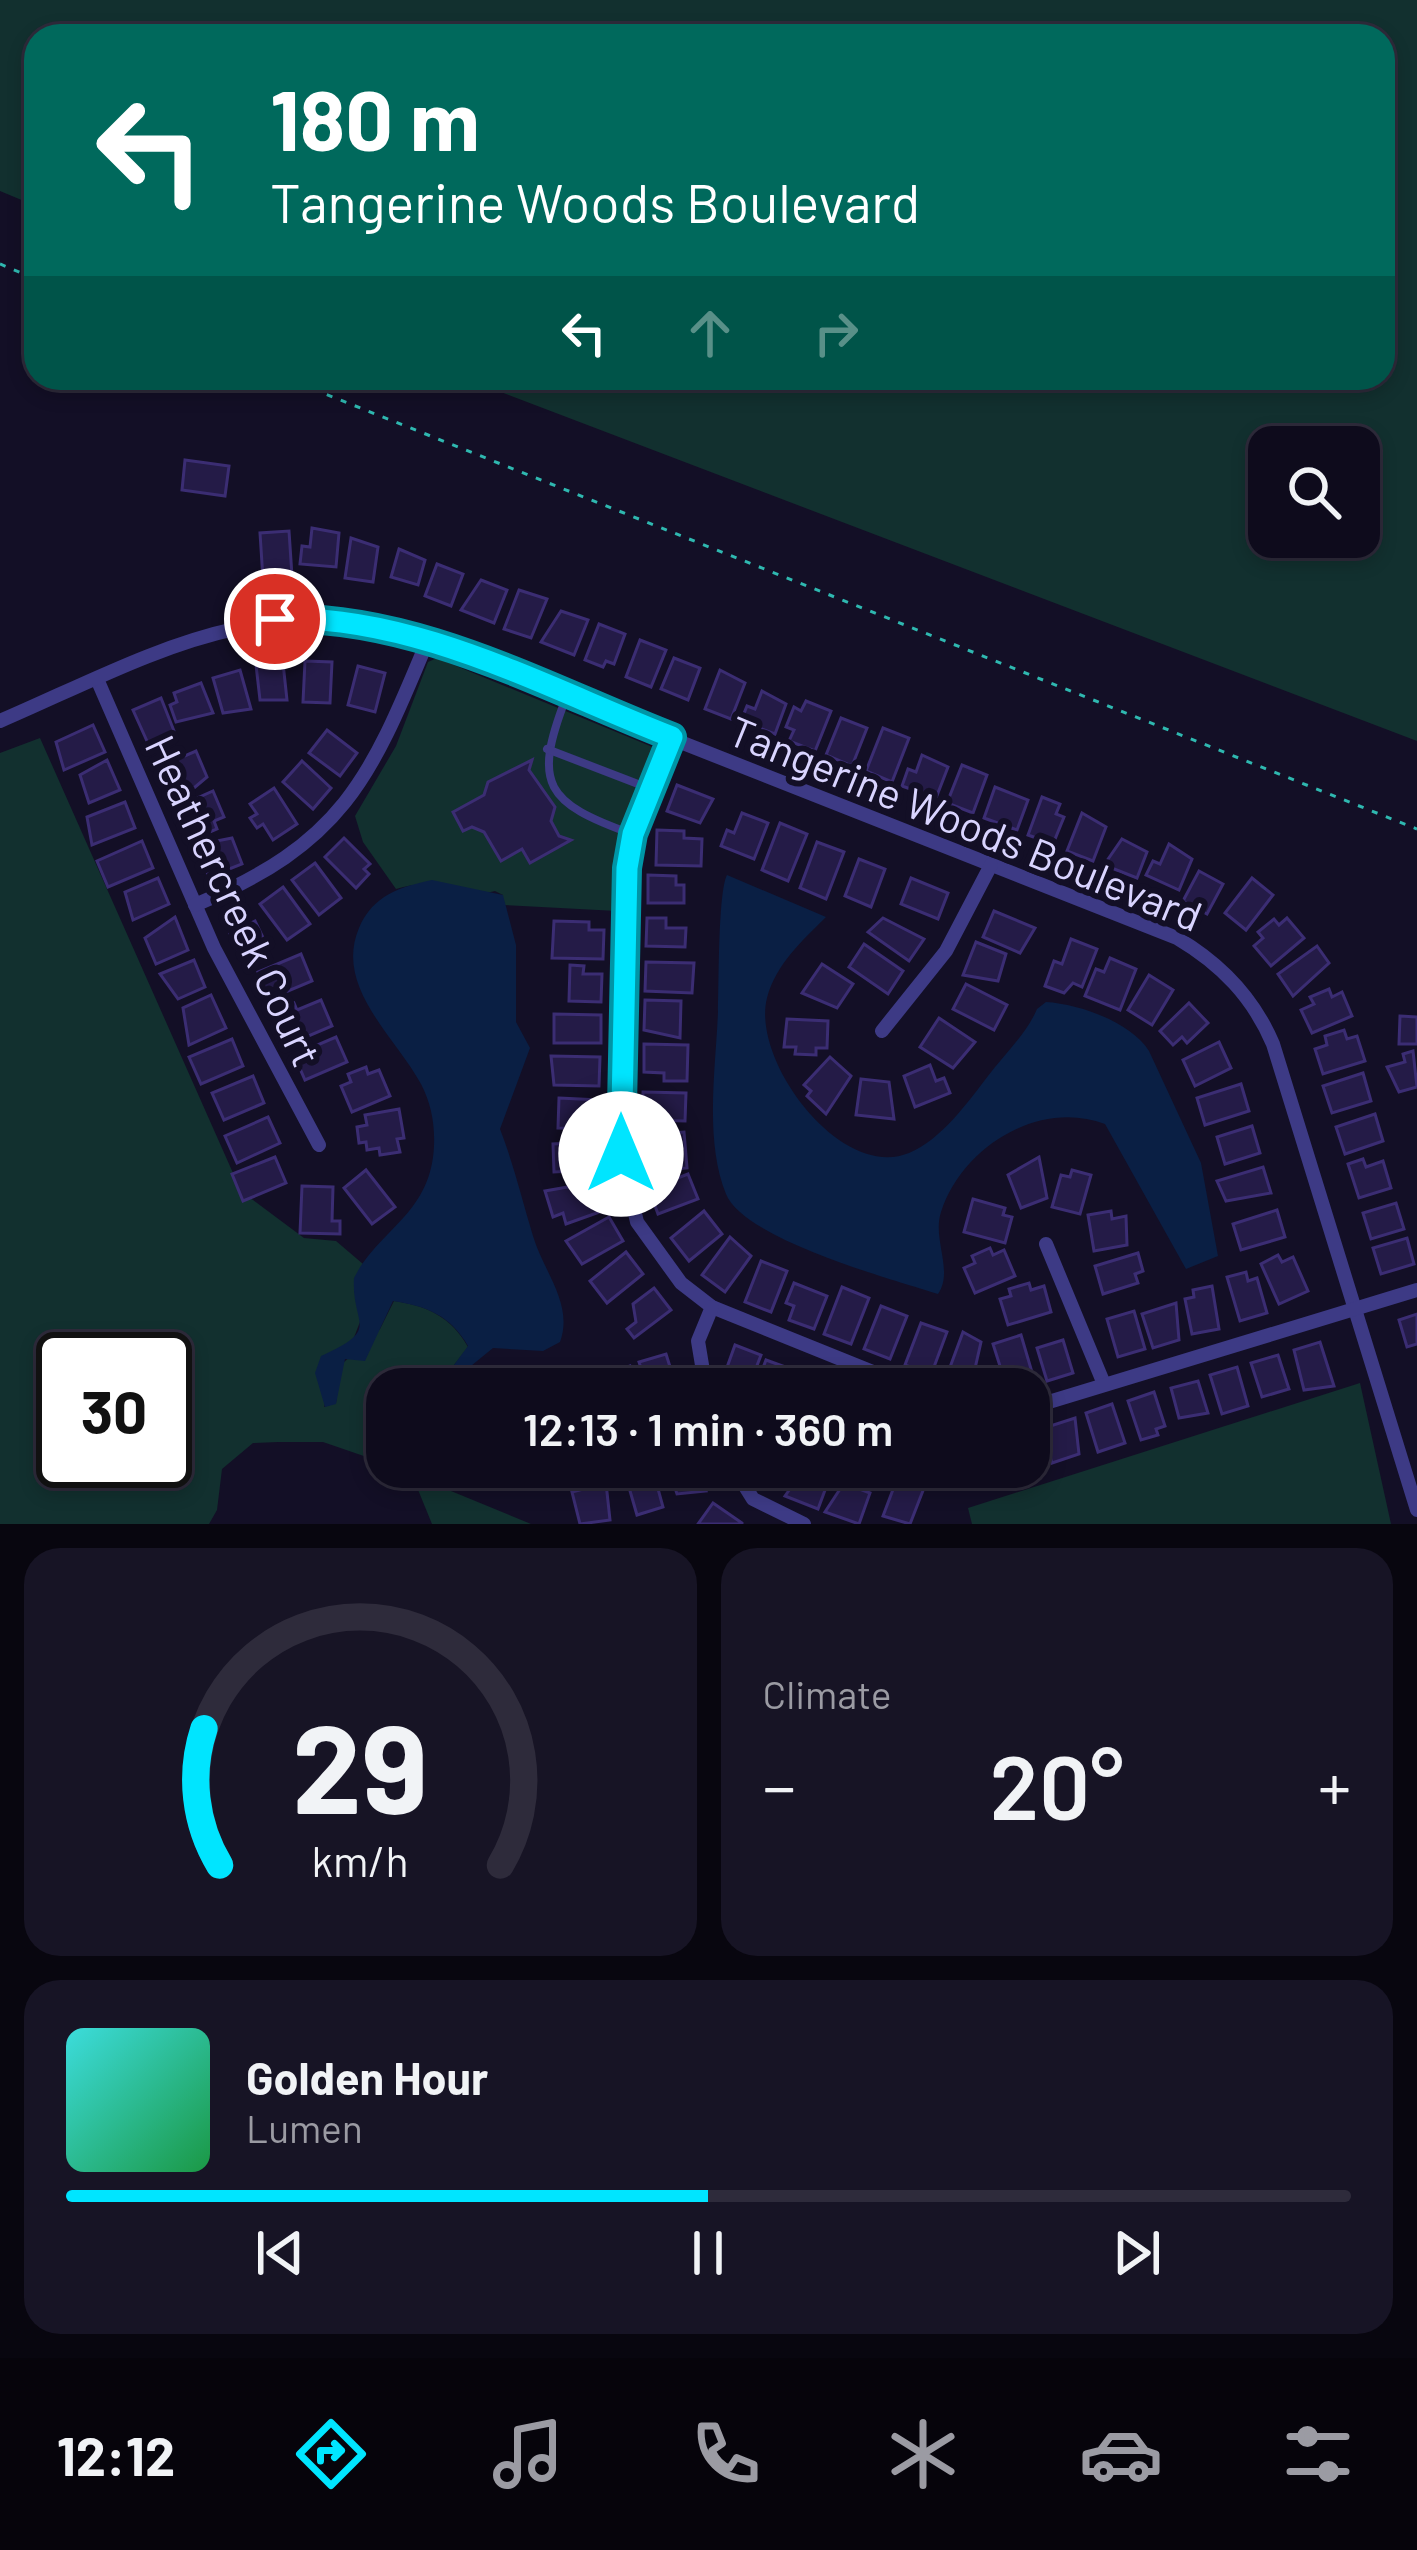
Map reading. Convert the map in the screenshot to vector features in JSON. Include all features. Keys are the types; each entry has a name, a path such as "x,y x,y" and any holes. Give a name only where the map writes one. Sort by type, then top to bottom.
{"street":[{"name":"Tangerine Woods Boulevard","path":"0,721 214,632 275,619 353,620 427,642 1177,938 1211,960 1243,992 1274,1044 1417,1510"},
{"path":"195,905 280,865 316,838 345,806 380,752 427,642"},
{"name":"Heathercreek Court","path":"97,679 254,1031 319,1145"},
{"path":"672,737 633,834 627,868 623,1177 651,1246 681,1283 712,1307 863,1368"},
{"path":"882,1031 946,951 991,865"},
{"path":"1046,1244 1104,1384"},
{"path":"1050,1401 1417,1290"},
{"path":"702,1368 698,1341 712,1307"},
{"path":"746,1488 753,1499 804,1524"}],"lane":[{"path":"566,696 547,748 547,777 562,801 578,813 633,834"},
{"path":"547,748 651,789"}],"path":[{"path":"315,390 1417,829"}],"green space":[{"path":"0,0 1417,0 1417,741 496,390 1395,390 1395,24 24,24 24,201 0,191"},
{"path":"437,658 655,748 621,845 617,911 503,905 503,895 495,891 440,885 396,889 363,842 355,816 396,746 428,662"},
{"path":"40,738 241,1191 304,1238 336,1241 363,1264 354,1291 363,1314 353,1340 339,1352 324,1407 336,1403 341,1365 380,1329 394,1301 437,1315 468,1347 454,1365 461,1368 366,1368 366,1457 323,1442 253,1443 222,1469 217,1510 209,1524 0,1524 0,753"},
{"path":"1360,1383 1391,1524 972,1524 968,1508 1031,1488 1050,1488 1050,1482"},
{"path":"417,1488 444,1488 531,1524 432,1524"}],"water":[{"path":"727,875 826,917 777,974 767,998 766,1024 787,1082 830,1133 855,1149 882,1157 921,1147 953,1119 1037,1009 1046,1002 1073,1006 1117,1023 1149,1051 1201,1163 1218,1256 1186,1269 1105,1124 1080,1118 1054,1118 1006,1134 966,1167 941,1212 944,1275 938,1294 821,1255 738,1211 719,1173 713,1127 720,919"},
{"path":"432,880 503,895 516,945 516,1022 530,1048 500,1129 533,1236 560,1301 563,1328 560,1342 543,1351 493,1348 468,1368 461,1368 454,1365 468,1346 454,1327 427,1310 393,1301 365,1361 345,1359 336,1404 325,1407 315,1373 321,1356 358,1332 354,1278 414,1205 431,1169 434,1130 424,1091 371,1010 354,971 353,950 365,917 380,900"}],"building":[{"path":"185,460 229,466 225,496 182,490"},
{"path":"312,528 339,533 336,567 300,564 302,546 310,547"},
{"path":"289,531 292,576 263,579 260,533"},
{"path":"351,538 378,547 373,582 345,578"},
{"path":"399,549 425,560 418,585 391,577"},
{"path":"437,564 463,574 451,606 425,596"},
{"path":"481,580 507,590 494,623 461,610"},
{"path":"519,590 547,599 531,638 504,629"},
{"path":"561,611 588,620 574,655 541,642"},
{"path":"599,624 625,634 614,664 606,661 603,667 585,660"},
{"path":"640,640 666,650 651,687 626,677"},
{"path":"674,658 700,668 688,700 661,689"},
{"path":"305,661 332,662 330,703 303,702"},
{"path":"283,663 287,700 260,700 256,665"},
{"path":"358,666 385,673 375,712 348,705"},
{"path":"240,670 251,709 223,713 213,678"},
{"path":"720,670 745,683 731,719 705,709"},
{"path":"201,683 213,713 176,722 170,705 177,702 174,693"},
{"path":"762,691 786,704 775,734 741,721 747,706 755,709"},
{"path":"161,698 176,736 151,750 133,710"},
{"path":"806,701 831,711 815,751 789,741 794,730 786,727 794,707 801,711"},
{"path":"841,718 867,728 852,766 826,755"},
{"path":"93,725 105,752 64,770 56,742"},
{"path":"883,728 909,738 892,782 866,771"},
{"path":"327,730 357,753 340,776 309,753"},
{"path":"196,751 207,777 188,793 185,786 168,793 157,768"},
{"path":"922,755 948,767 936,798 902,786 908,769 916,772"},
{"path":"107,760 120,790 89,803 80,775"},
{"path":"532,760 529,770 555,807 551,821 559,836 571,840 530,863 522,849 501,861 484,832 472,827 463,831 453,812 484,795 488,782"},
{"path":"302,761 331,788 313,809 283,782"},
{"path":"962,765 987,775 973,813 947,803"},
{"path":"677,785 713,799 700,823 667,811"},
{"path":"995,787 1028,800 1017,830 984,818"},
{"path":"274,788 297,824 273,840 263,824 257,828 250,818 257,814 250,804"},
{"path":"213,791 224,817 214,821 217,829 205,834 202,827 186,834 175,808"},
{"path":"1042,797 1060,804 1056,814 1064,817 1053,844 1028,835"},
{"path":"125,802 135,828 92,845 87,817"},
{"path":"742,813 768,823 754,859 721,846 727,830 734,833"},
{"path":"1082,813 1106,827 1093,861 1067,851"},
{"path":"780,823 807,834 788,881 762,870"},
{"path":"657,830 684,831 684,838 702,839 701,866 656,865"},
{"path":"232,838 242,864 209,877 196,845"},
{"path":"344,838 370,864 364,869 369,874 356,888 325,857"},
{"path":"1122,839 1147,852 1137,878 1104,865"},
{"path":"142,841 153,868 108,887 97,861"},
{"path":"817,842 844,852 826,899 800,888"},
{"path":"1169,844 1192,859 1179,890 1146,875 1153,861 1160,864"},
{"path":"859,859 885,869 871,907 845,896"},
{"path":"315,863 341,898 319,915 292,880"},
{"path":"1199,871 1223,884 1207,914 1183,901"},
{"path":"648,875 676,876 676,885 684,885 684,903 648,903"},
{"path":"158,878 169,904 133,920 125,892"},
{"path":"911,878 948,893 938,919 901,904"},
{"path":"1252,878 1273,895 1246,930 1225,913"},
{"path":"283,887 310,924 287,940 260,904"},
{"path":"994,911 1035,928 1020,953 983,937"},
{"path":"175,917 188,950 156,964 145,938"},
{"path":"647,918 666,918 666,928 686,928 685,947 646,946"},
{"path":"883,918 924,939 909,961 868,932"},
{"path":"1287,918 1304,938 1271,966 1254,946 1263,938 1258,932 1274,919 1279,925"},
{"path":"255,921 268,948 242,958 230,934"},
{"path":"554,921 589,922 589,930 604,930 603,959 552,958"},
{"path":"1071,939 1097,949 1082,987 1073,983 1064,993 1045,986 1054,961 1062,964"},
{"path":"976,942 1006,954 998,981 963,975"},
{"path":"864,944 903,971 888,994 849,967"},
{"path":"1317,946 1329,963 1293,996 1278,974"},
{"path":"301,954 312,981 269,999 258,972"},
{"path":"1110,958 1136,969 1120,1010 1085,996 1096,969 1104,972"},
{"path":"194,960 205,987 178,999 160,974"},
{"path":"646,962 694,963 692,993 645,991"},
{"path":"822,964 853,984 837,1008 802,993"},
{"path":"570,965 584,966 583,974 602,974 601,1002 569,1001"},
{"path":"1149,975 1173,990 1152,1025 1128,1010"},
{"path":"966,984 1007,1005 994,1030 953,1009"},
{"path":"1329,989 1332,997 1342,992 1352,1016 1312,1033 1301,1010 1314,1004 1310,997"},
{"path":"211,995 226,1028 189,1045 183,1008"},
{"path":"321,1000 332,1026 285,1046 275,1020 286,1015 283,1008 294,1003 297,1010"},
{"path":"645,1000 681,1001 680,1038 644,1030"},
{"path":"1189,1003 1208,1023 1187,1043 1182,1037 1173,1045 1160,1031"},
{"path":"554,1014 601,1015 601,1043 554,1043"},
{"path":"1400,1016 1417,1017 1417,1044 1399,1044"},
{"path":"939,1018 975,1042 953,1068 920,1047"},
{"path":"787,1019 828,1021 827,1048 816,1048 816,1055 795,1054 796,1047 784,1047"},
{"path":"1344,1030 1347,1039 1357,1036 1365,1061 1323,1074 1315,1049 1327,1045 1325,1036"},
{"path":"336,1037 347,1062 305,1080 294,1055"},
{"path":"232,1039 243,1066 201,1084 189,1057"},
{"path":"1219,1042 1231,1068 1195,1086 1183,1060"},
{"path":"644,1044 688,1045 687,1081 664,1081 664,1073 644,1072"},
{"path":"1413,1051 1417,1087 1399,1092 1387,1067 1405,1062 1403,1054"},
{"path":"551,1056 600,1057 599,1086 554,1085"},
{"path":"830,1057 851,1076 826,1114 807,1096 811,1091 804,1085"},
{"path":"930,1065 936,1081 944,1078 950,1093 915,1107 904,1076"},
{"path":"366,1067 368,1074 379,1070 390,1096 352,1112 341,1086 351,1082 348,1074"},
{"path":"1363,1073 1371,1101 1332,1113 1323,1086"},
{"path":"253,1076 264,1103 224,1120 212,1093"},
{"path":"861,1079 889,1082 894,1119 856,1115"},
{"path":"1241,1084 1249,1111 1205,1125 1197,1098"},
{"path":"643,1092 686,1093 685,1121 642,1120"},
{"path":"559,1098 599,1100 598,1129 558,1128"},
{"path":"399,1109 404,1138 397,1139 400,1152 380,1155 379,1148 367,1150 366,1142 359,1143 357,1127 367,1125 365,1115"},
{"path":"1375,1114 1383,1141 1345,1154 1336,1127"},
{"path":"268,1117 280,1143 237,1163 225,1136"},
{"path":"1252,1126 1260,1153 1225,1164 1217,1137"},
{"path":"684,1132 687,1168 645,1172 642,1144 658,1142 657,1134"},
{"path":"590,1142 592,1170 554,1172 553,1144"},
{"path":"275,1157 286,1183 243,1201 232,1174"},
{"path":"1039,1157 1047,1198 1021,1208 1008,1175"},
{"path":"1363,1159 1366,1167 1383,1161 1391,1188 1359,1198 1348,1164"},
{"path":"1263,1167 1271,1193 1226,1201 1217,1181"},
{"path":"366,1170 395,1207 372,1224 344,1188"},
{"path":"1072,1170 1091,1175 1080,1214 1052,1207 1061,1175 1070,1177"},
{"path":"688,1174 698,1199 658,1214 649,1189"},
{"path":"596,1182 605,1210 566,1224 563,1213 553,1217 545,1191"},
{"path":"302,1186 333,1187 332,1221 340,1221 340,1234 300,1233"},
{"path":"973,1199 1005,1208 1003,1215 1012,1217 1005,1243 964,1232"},
{"path":"1396,1203 1404,1229 1371,1239 1363,1213"},
{"path":"1277,1210 1285,1237 1241,1250 1233,1224"},
{"path":"704,1211 722,1234 689,1261 671,1238"},
{"path":"1111,1211 1112,1219 1126,1216 1127,1245 1094,1251 1088,1215"},
{"path":"609,1217 623,1241 582,1264 566,1241"},
{"path":"730,1237 751,1256 725,1292 702,1275"},
{"path":"1407,1238 1414,1264 1381,1274 1373,1248"},
{"path":"990,1248 993,1255 1004,1250 1015,1276 975,1293 964,1268 975,1263 972,1256"},
{"path":"626,1252 643,1274 607,1303 590,1281"},
{"path":"1138,1253 1143,1271 1135,1274 1138,1283 1103,1294 1095,1266"},
{"path":"1278,1255 1282,1262 1293,1257 1308,1291 1279,1304 1261,1264"},
{"path":"761,1261 787,1271 771,1312 745,1302"},
{"path":"1246,1272 1248,1281 1257,1278 1267,1313 1240,1321 1227,1277"},
{"path":"794,1283 827,1296 814,1329 789,1320 794,1306 786,1303"},
{"path":"1029,1283 1031,1290 1044,1286 1051,1312 1008,1325 1000,1299 1011,1296 1009,1289"},
{"path":"1212,1286 1219,1329 1192,1334 1185,1299 1194,1297 1193,1290"},
{"path":"842,1287 869,1298 851,1344 824,1334"},
{"path":"654,1288 671,1310 634,1338 627,1329 636,1322 633,1304"},
{"path":"1176,1303 1179,1340 1153,1348 1142,1314"},
{"path":"881,1306 907,1316 890,1359 864,1349"},
{"path":"1134,1311 1145,1349 1118,1357 1107,1319"},
{"path":"1417,1314 1417,1344 1407,1347 1399,1320"},
{"path":"921,1323 947,1332 934,1368 905,1365"},
{"path":"963,1332 981,1342 975,1368 950,1368"},
{"path":"1021,1335 1031,1368 1001,1368 993,1344"},
{"path":"1063,1340 1073,1373 1050,1380 1050,1368 1043,1368 1037,1348"},
{"path":"1320,1342 1334,1386 1304,1390 1294,1350"},
{"path":"735,1345 761,1355 756,1368 727,1368"},
{"path":"666,1354 670,1368 641,1368 639,1362"},
{"path":"1278,1355 1289,1389 1262,1397 1251,1363"},
{"path":"766,1360 788,1368 763,1368"},
{"path":"1237,1367 1248,1406 1222,1414 1210,1375"},
{"path":"1198,1381 1208,1413 1179,1418 1171,1388"},
{"path":"1154,1392 1165,1426 1156,1429 1158,1435 1141,1440 1128,1401"},
{"path":"1112,1404 1125,1443 1098,1452 1086,1413"},
{"path":"1075,1418 1079,1454 1052,1463 1050,1426"},
{"path":"607,1488 610,1520 580,1524 572,1492"},
{"path":"629,1488 658,1488 663,1507 637,1515"},
{"path":"675,1488 706,1491 677,1494"},
{"path":"791,1488 826,1488 818,1509 785,1496"},
{"path":"841,1488 870,1493 859,1524 825,1512"},
{"path":"894,1488 924,1488 910,1524 883,1516"},
{"path":"713,1503 742,1523 742,1524 698,1524"}],"route":[{"path":"275,619 314,617 383,627 672,737 633,834 627,868 621,1154"}]}
